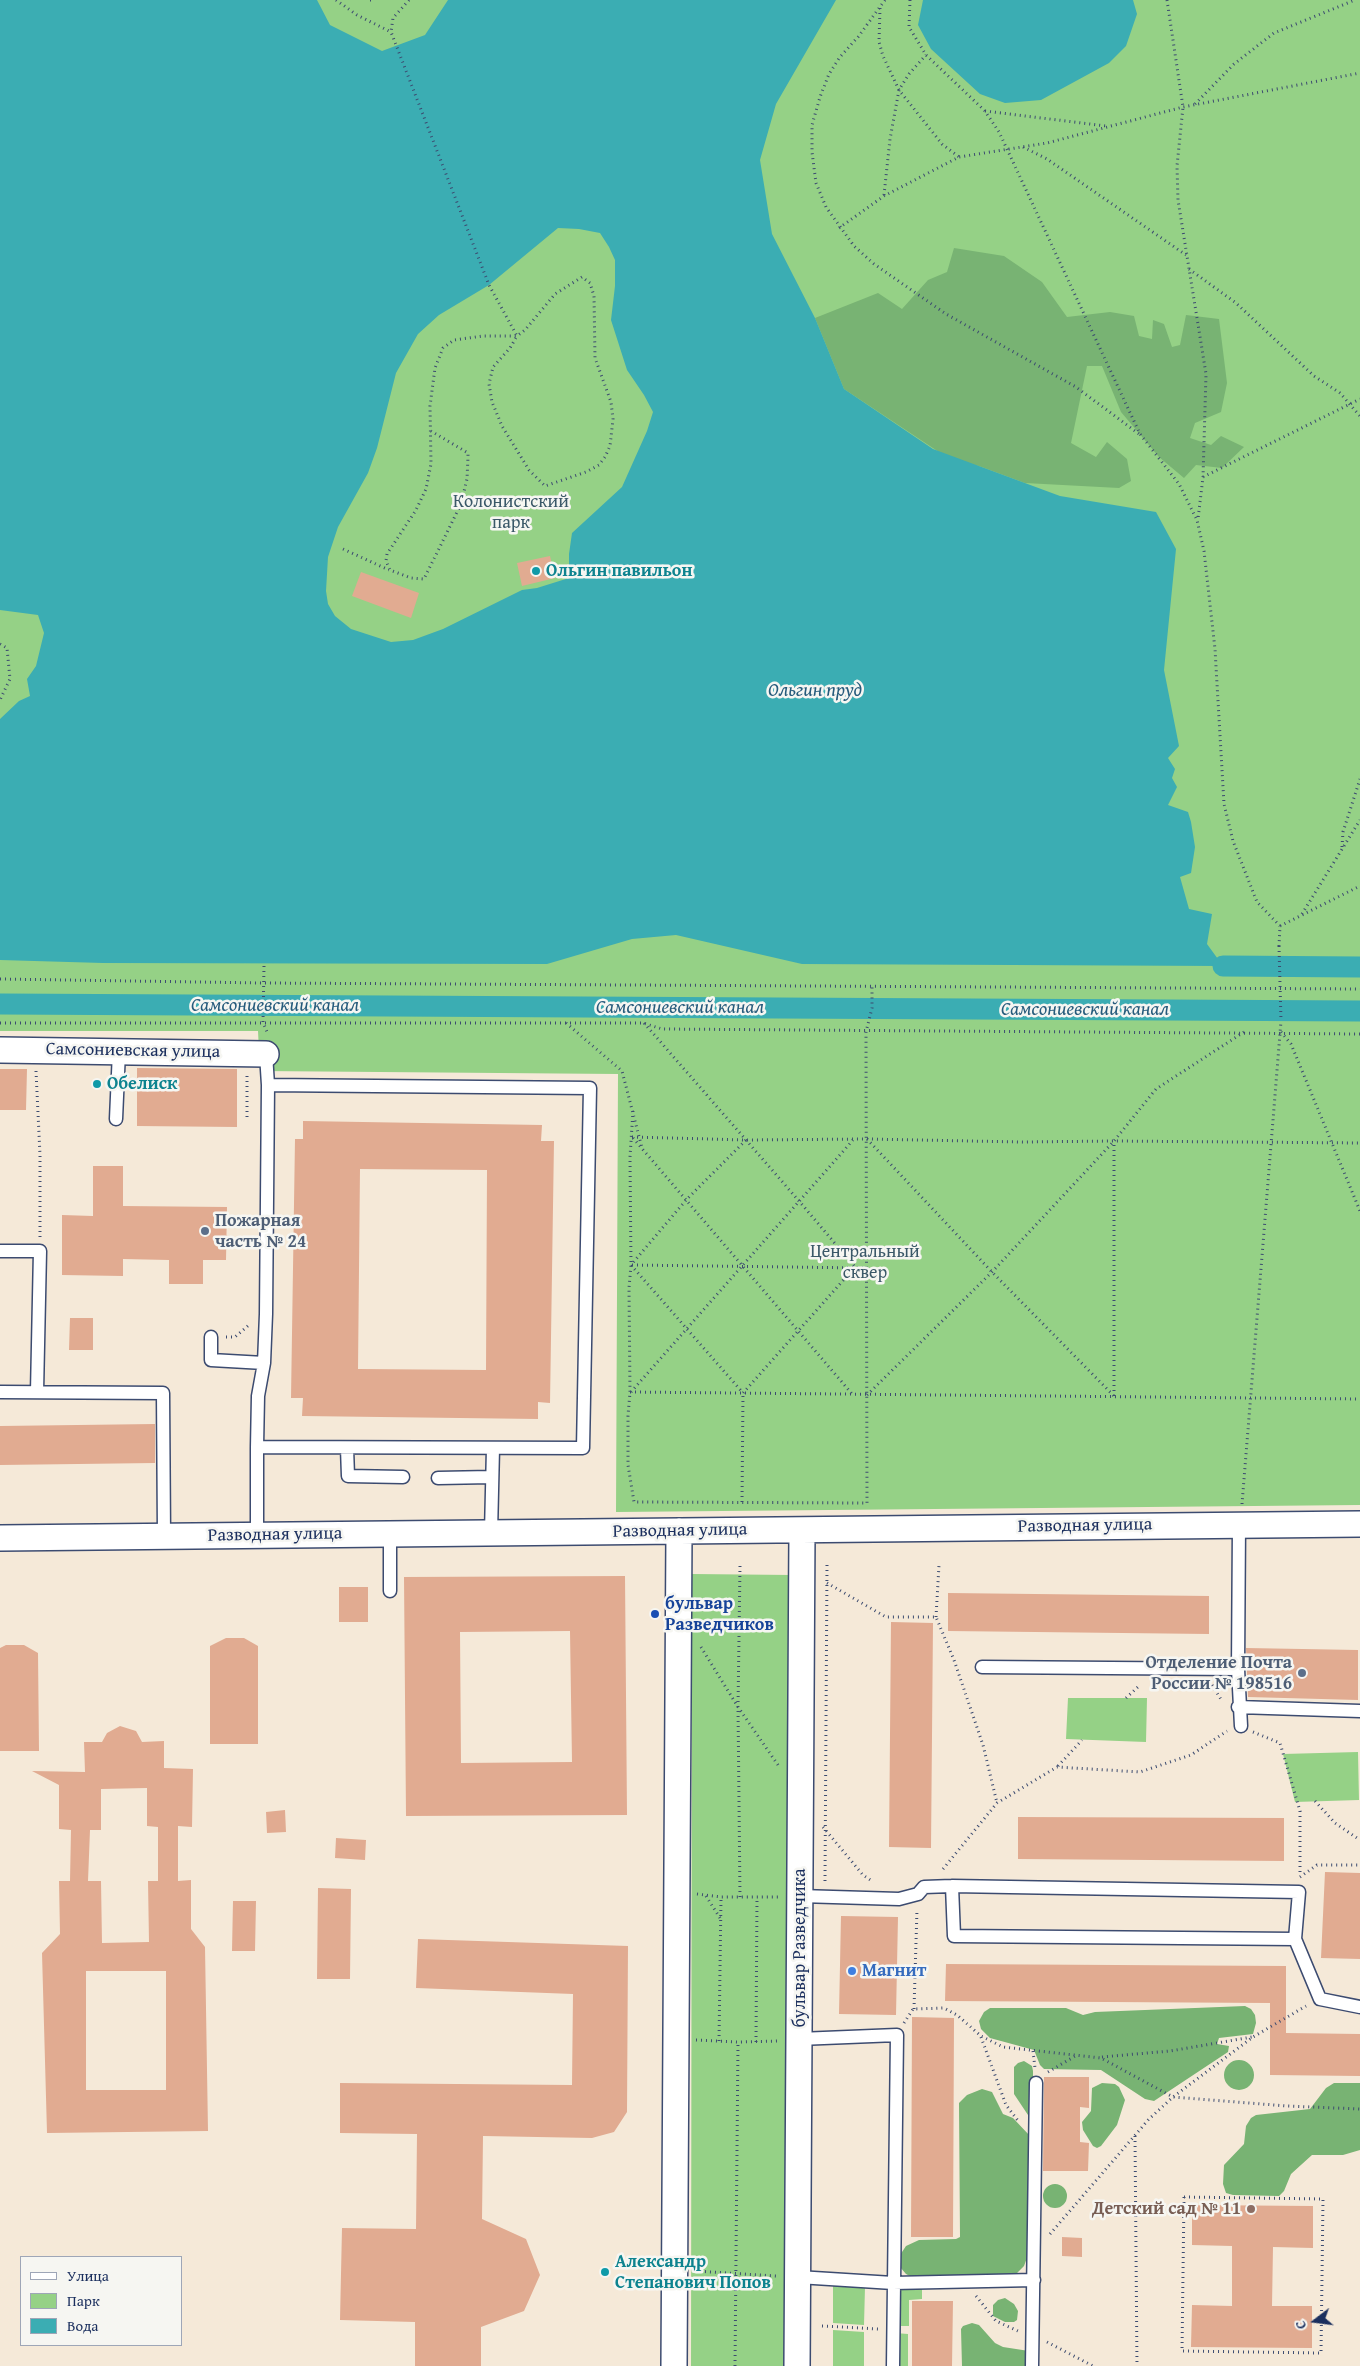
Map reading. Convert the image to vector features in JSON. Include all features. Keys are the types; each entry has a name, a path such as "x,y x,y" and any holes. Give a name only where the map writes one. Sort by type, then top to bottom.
{"street":[{"name":"Самсониевская улица","path":"0,1050 256,1053"},
{"name":"Разводная улица","path":"0,1538 802,1530 1240,1515 1360,1524"},
{"name":"бульвар Разведчика","path":"797,2366 802,1530"},
{"path":"674,2366 679,1531"}],"lane":[{"path":"116,1119 119,1051"},
{"path":"256,1053 268,1085 266,1309 264,1363 258,1396 257,1535"},
{"path":"257,1447 583,1448 590,1088 268,1085"},
{"path":"0,1251 40,1251 37,1392"},
{"path":"211,1338 211,1360 264,1363"},
{"path":"0,1392 163,1393 164,1536"},
{"path":"347,1448 348,1476 403,1478"},
{"path":"491,1533 493,1448"},
{"path":"438,1478 492,1477"},
{"path":"1237,1726 1240,1515"},
{"path":"390,1534 390,1591"},
{"path":"982,1667 1238,1669"},
{"path":"1238,1707 1360,1711"},
{"path":"800,1896 899,1899 921,1890 952,1886 1299,1892 1295,1939 1320,1999 1360,2007"},
{"path":"952,1886 954,1936 1295,1939"},
{"path":"799,2040 897,2035 893,2366"},
{"path":"1032,2366 1036,2083"},
{"path":"798,2277 893,2283 1034,2280"}],"path":[{"path":"336,0 357,15 391,32"},
{"path":"408,0 393,18 391,32 489,285 517,336"},
{"path":"885,0 858,37 840,57 830,74 820,97 812,125 812,152 816,183 826,207 839,228 854,246 874,264 938,308 1076,386 1140,434"},
{"path":"910,0 909,27 926,55 985,111 999,132 1140,434 1179,484 1198,520 1204,551 1215,649 1224,804 1232,841 1257,902 1280,926 1281,1032 1240,1515"},
{"path":"1168,0 1183,107 1177,166 1178,200 1206,374 1203,477 1198,520"},
{"path":"1195,105 1234,64 1274,33 1355,0"},
{"path":"880,7 879,42 883,56 899,90 942,144 959,157"},
{"path":"884,196 890,139 899,90 909,74 926,55"},
{"path":"839,228 884,196 959,157 1047,143 1183,107 1360,73"},
{"path":"985,111 1108,126"},
{"path":"1023,146 1047,159 1187,255"},
{"path":"1189,269 1236,302 1314,376 1340,393 1360,416"},
{"path":"390,570 386,561 387,554 426,490 431,464 430,406 435,368 443,348 454,340 483,336 517,336 525,330 554,294 582,277 590,283 594,296 595,358 611,402 613,419 610,446 605,458 599,465 586,472 545,486 529,470 514,449 492,402 489,384 493,367 517,336"},
{"path":"1203,477 1360,399"},
{"path":"343,550 411,578 424,580 461,504 467,479 468,454 431,431"},
{"path":"0,644 7,648 10,679 0,700"},
{"path":"1342,847 1343,832 1360,779"},
{"path":"1302,914 1360,820"},
{"path":"1280,926 1360,886"},
{"path":"263,1022 264,966"},
{"path":"0,979 263,983 1360,989"},
{"path":"634,1111 630,1157 631,1265 629,1288 630,1392 628,1465 634,1502 867,1503 865,1268 866,1032 872,1008 872,987"},
{"path":"0,1023 643,1023 662,1029 866,1032 1281,1032 1360,1034"},
{"path":"565,1023 622,1071 634,1111 642,1148"},
{"path":"643,1023 855,1267"},
{"path":"867,1396 992,1272 1114,1141 1156,1088 1244,1032"},
{"path":"1281,1032 1291,1044 1360,1211"},
{"path":"35,1050 40,1155 40,1251"},
{"path":"248,1119 256,1053"},
{"path":"632,1137 746,1140 867,1139 1022,1142 1360,1143"},
{"path":"632,1137 854,1396"},
{"path":"867,1139 992,1272 1114,1397"},
{"path":"631,1265 687,1199 746,1140"},
{"path":"630,1392 854,1140"},
{"path":"1114,1141 1114,1397"},
{"path":"631,1265 865,1268"},
{"path":"631,1265 743,1393"},
{"path":"742,1502 743,1393 855,1267"},
{"path":"211,1338 235,1338 266,1309"},
{"path":"630,1392 854,1396 1360,1399"},
{"path":"939,1564 936,1617 954,1660 983,1744 997,1803"},
{"path":"825,1897 827,1565"},
{"path":"740,1566 738,1707 740,1897"},
{"path":"827,1583 886,1617 936,1617"},
{"path":"679,1629 693,1634 738,1707 801,1797"},
{"path":"1200,1670 1221,1698 1237,1726 1280,1743 1300,1811 1299,1892"},
{"path":"1058,1767 1140,1772 1191,1755 1237,1726"},
{"path":"897,2035 914,2009 921,1890 945,1867 997,1803 1058,1767 1082,1740"},
{"path":"1315,1801 1335,1824 1360,1840"},
{"path":"826,1832 862,1874 899,1899"},
{"path":"1300,1876 1317,1865 1360,1865"},
{"path":"677,1891 721,1898 800,1896"},
{"path":"706,1895 721,1920"},
{"path":"719,2041 721,1898"},
{"path":"756,2042 757,1898"},
{"path":"1034,2253 1135,2135 1173,2097 1253,2037 1320,1999"},
{"path":"914,2009 944,2008 957,2015 980,2036 1004,2047 1101,2058 1170,2051 1253,2037"},
{"path":"980,2036 1006,2105 1035,2138"},
{"path":"676,2039 738,2042 799,2040"},
{"path":"735,2366 738,2042"},
{"path":"1036,2083 1044,2074 1077,2055"},
{"path":"1101,2058 1173,2097 1287,2106 1360,2108"},
{"path":"1135,2135 1137,2366"},
{"path":"1184,2196 1323,2199 1322,2274 1321,2353 1182,2351 1184,2196"},
{"path":"674,2269 798,2277"},
{"path":"965,2282 996,2322 1056,2346 1093,2366"},
{"path":"822,2326 893,2330"}],"green space":[{"name":"Колонистский парк","path":"0,0 1360,0 1360,1505 616,1512 618,1074 260,1071 258,1031 0,1031"},
{"path":"954,248 1004,256 1042,282 1067,317 1110,312 1134,316 1139,336 1152,339 1153,320 1164,324 1172,347 1180,345 1186,315 1219,319 1227,383 1221,412 1195,423 1190,438 1211,445 1221,436 1244,447 1222,468 1196,465 1184,478 1159,457 1121,412 1102,366 1087,366 1071,443 1096,457 1107,442 1127,459 1131,481 1119,488 1025,483 979,466 954,462 844,389 815,318 878,293 902,309 928,280 947,272"},
{"path":"692,1574 792,1575 785,2366 691,2366"},
{"path":"1068,1698 1147,1698 1146,1742 1066,1739"},
{"path":"1358,1752 1359,1800 1295,1802 1283,1754"},
{"path":"1245,2006 1251,2009 1255,2015 1256,2023 1253,2034 1219,2038 1217,2044 1229,2046 1228,2052 1154,2101 1145,2099 1101,2070 1044,2069 1040,2065 1034,2050 990,2038 981,2029 979,2021 984,2012 990,2008 1066,2008 1083,2015 1095,2012"},
{"path":"1239,2060 1250,2064 1254,2075 1250,2086 1239,2090 1228,2086 1224,2075 1228,2064"},
{"path":"1024,2061 1032,2066 1033,2071 1033,2116 1030,2118 1014,2094 1014,2067"},
{"path":"1102,2083 1115,2084 1119,2087 1125,2100 1117,2125 1101,2146 1097,2148 1093,2146 1083,2130 1082,2122 1091,2111 1092,2088"},
{"path":"1334,2083 1360,2083 1360,2150 1343,2155 1312,2155 1291,2174 1284,2191 1279,2196 1233,2195 1226,2193 1223,2184 1224,2165 1244,2144 1246,2126 1251,2118 1256,2115 1310,2109 1326,2088"},
{"path":"982,2089 992,2092 1003,2114 1013,2118 1030,2136 1028,2255 1024,2266 1017,2273 1009,2275 912,2277 906,2274 900,2267 900,2255 906,2246 919,2240 956,2239 960,2237 959,2103 967,2095"},
{"path":"1055,2184 1063,2188 1067,2196 1063,2204 1055,2208 1047,2204 1043,2196 1047,2188"},
{"path":"833,2282 865,2287 864,2325 833,2323"},
{"path":"896,2285 922,2285 922,2299 909,2300 909,2326 896,2326"},
{"path":"1005,2298 1014,2304 1018,2311 1017,2320 1014,2322 1005,2322 993,2316 993,2305 998,2300"},
{"path":"972,2323 979,2325 995,2343 1003,2347 1029,2351 1030,2366 962,2366 961,2329 963,2326"},
{"path":"833,2330 864,2332 864,2366 833,2366"},
{"path":"895,2333 908,2334 908,2366 895,2366"}],"water":[{"name":"Ольгин пруд","path":"0,0 317,0 330,25 382,51 425,35 448,0 836,0 776,104 760,160 772,234 815,318 844,389 933,449 1060,496 1156,512 1176,549 1164,670 1179,746 1168,758 1175,769 1172,778 1177,787 1168,805 1188,812 1195,847 1191,873 1180,877 1189,909 1212,914 1207,944 1223,966 802,964 676,935 632,939 547,964 103,963 0,960 0,719 19,701 30,696 27,679 36,666 44,633 38,615 0,610","holes":["558,228 600,233 615,260 615,286 611,320 627,370 653,412 647,431 622,487 572,533 569,554 569,578 537,588 522,590 443,629 413,640 391,642 351,629 335,616 328,604 326,591 328,557 338,527 368,473 377,448 396,373 418,334 439,315 489,285"]},
{"path":"923,0 1133,0 1137,14 1126,46 1109,63 1041,100 1005,103 980,94 931,49 918,25"}],"building":[{"name":"Ольгин павильон","path":"550,556 555,578 522,586 517,563"},
{"path":"361,572 419,593 411,618 352,596"},
{"path":"137,1068 237,1069 237,1127 137,1126"},
{"path":"0,1069 27,1069 26,1110 0,1110"},
{"path":"303,1121 542,1125 541,1141 554,1141 550,1403 538,1402 538,1419 302,1416 303,1398 291,1398 295,1139 303,1139","holes":["360,1169 487,1170 486,1370 358,1369"]},
{"path":"93,1166 123,1166 123,1206 227,1207 226,1260 203,1260 203,1284 169,1284 169,1260 123,1259 123,1276 62,1275 62,1215 93,1216"},
{"path":"70,1318 93,1318 93,1350 69,1350"},
{"path":"155,1424 155,1463 0,1465 0,1426"},
{"path":"625,1576 627,1815 406,1816 404,1577","holes":["570,1631 572,1762 461,1763 460,1632"]},
{"path":"339,1587 368,1587 368,1622 339,1622"},
{"path":"948,1593 1209,1596 1209,1634 948,1631"},
{"path":"891,1622 933,1623 931,1848 889,1847"},
{"path":"226,1638 244,1638 258,1646 258,1744 210,1744 210,1646"},
{"path":"6,1645 24,1645 38,1653 39,1751 0,1751 0,1648"},
{"name":"Отделение Почта России № 198516","path":"1246,1648 1358,1650 1358,1700 1248,1697"},
{"path":"120,1726 136,1731 142,1742 164,1741 164,1768 193,1769 192,1827 178,1826 178,1881 191,1880 191,1929 205,1947 208,2131 47,2133 42,1953 60,1934 59,1881 70,1881 71,1830 59,1829 59,1785 32,1771 85,1772 84,1742 102,1742 107,1733","holes":["147,1788 147,1826 158,1827 158,1881 148,1881 149,1942 102,1943 101,1881 88,1881 90,1830 101,1830 101,1789","86,1971 166,1971 166,2090 86,2090"]},
{"path":"285,1810 286,1832 267,1833 266,1812"},
{"path":"1018,1817 1284,1818 1284,1861 1018,1859"},
{"path":"336,1838 366,1840 365,1860 335,1858"},
{"path":"1325,1872 1360,1873 1360,1959 1321,1958"},
{"path":"318,1888 351,1889 350,1979 317,1979"},
{"path":"233,1901 256,1901 255,1951 232,1951"},
{"path":"841,1916 898,1917 896,2015 839,2014"},
{"path":"418,1939 628,1946 627,2112 614,2132 592,2138 483,2136 482,2219 526,2239 540,2275 524,2311 481,2327 481,2366 415,2366 415,2322 340,2320 342,2228 416,2229 417,2134 340,2133 340,2083 572,2085 573,1994 416,1988"},
{"path":"946,1964 1286,1966 1286,2033 1360,2034 1360,2076 1270,2075 1270,2003 945,2001"},
{"path":"912,2017 954,2018 953,2237 911,2237"},
{"path":"1044,2077 1089,2077 1089,2108 1080,2107 1080,2142 1089,2143 1088,2171 1043,2171"},
{"path":"1192,2205 1313,2206 1313,2248 1273,2247 1272,2306 1312,2306 1312,2348 1191,2347 1192,2305 1232,2306 1232,2246 1192,2245"},
{"path":"1062,2237 1082,2238 1082,2257 1062,2256"},
{"path":"912,2301 953,2301 952,2366 912,2366"}],"waterway":[{"path":"1223,966 1360,967"},
{"name":"Самсониевский канал","path":"0,1004 1360,1011"}],"place":[{"name":"Ольгин павильон","path":"536,571"},
{"name":"Обелиск","path":"97,1084"},
{"name":"Пожарная часть № 24","path":"205,1231"},
{"name":"бульвар Разведчиков","path":"655,1614"},
{"name":"Отделение Почта России № 198516","path":"1302,1673"},
{"name":"Магнит","path":"852,1971"},
{"name":"Детский сад № 11","path":"1251,2209"},
{"name":"Александр Степанович Попов","path":"605,2272"}],"park label":[{"name":"Центральный сквер","path":"865,1262"}]}
